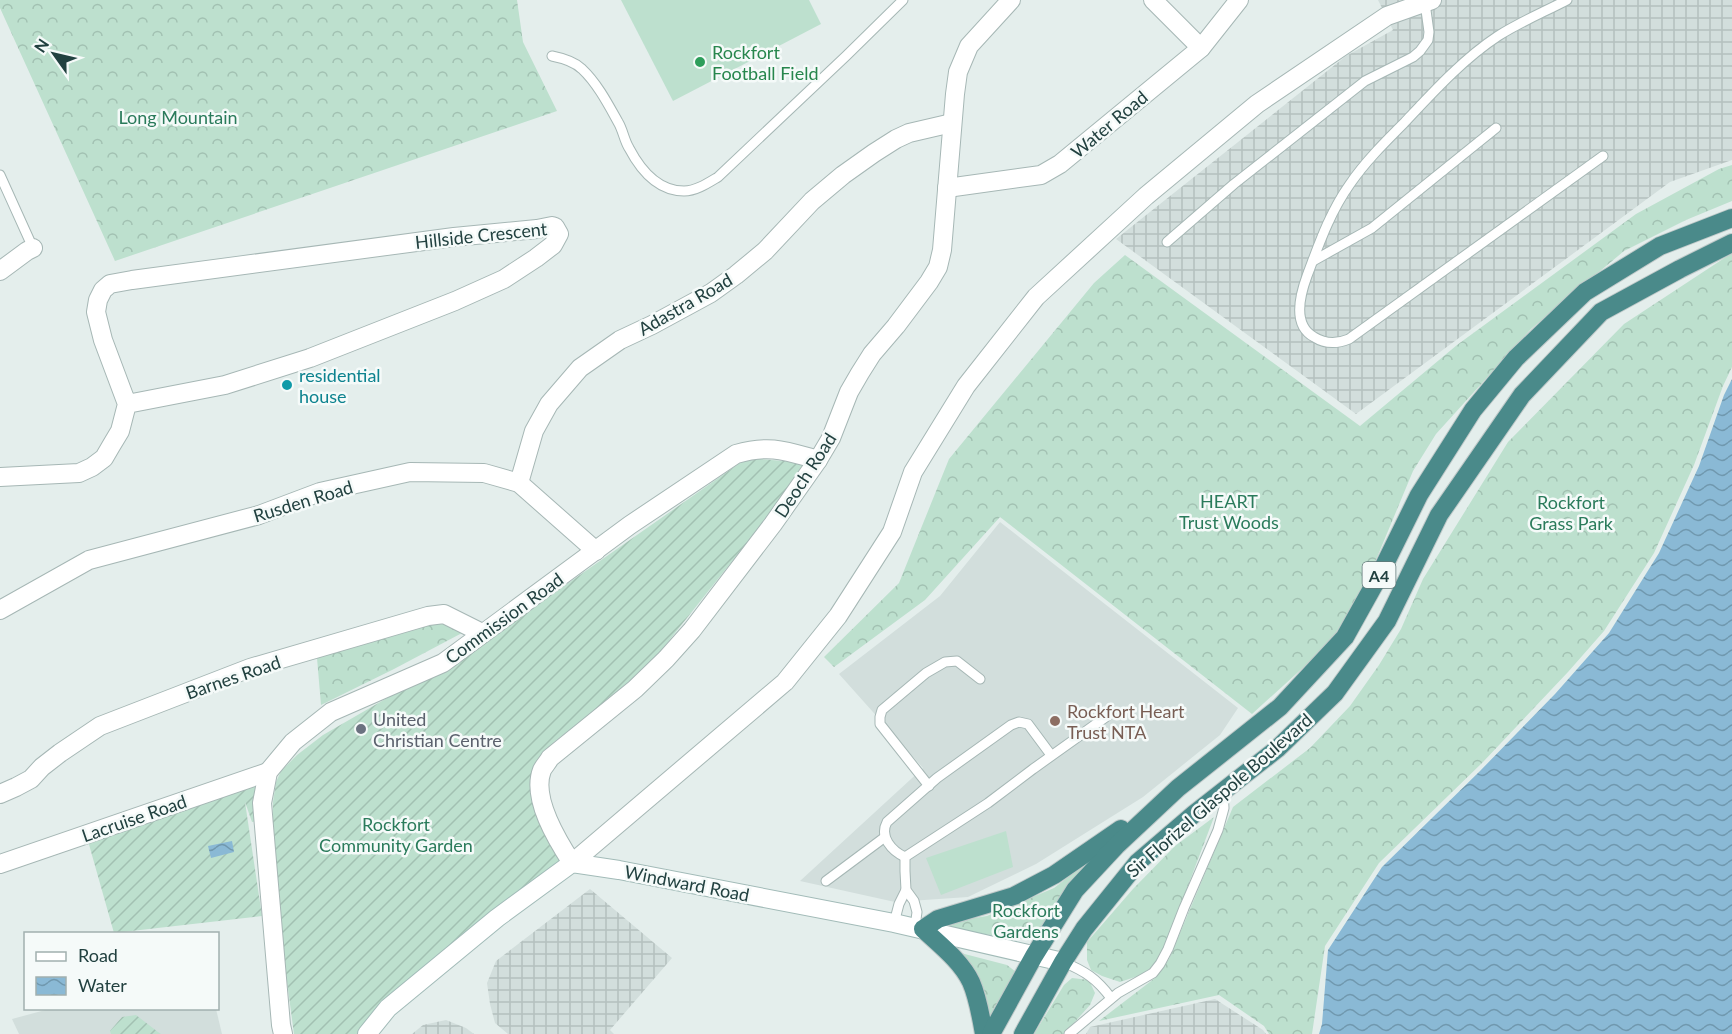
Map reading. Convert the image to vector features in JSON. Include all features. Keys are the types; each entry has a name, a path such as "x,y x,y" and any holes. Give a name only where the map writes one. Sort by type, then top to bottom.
{"highway":[{"name":"Sir Florizel Glaspole Boulevard","path":"991,1034 1034,956 1075,890 1116,846 1178,788 1280,707 1345,637 1379,576 1419,495 1473,410 1516,357 1585,292 1660,246 1732,218"},
{"name":"Sir Florizel Glaspole Boulevard","path":"1023,1034 1063,962 1090,920 1138,862 1277,749 1335,693 1387,621 1439,515 1522,395 1601,312 1732,243"},
{"path":"984,1034 979,1006 971,982 962,967 919,928 938,919 1014,896 1054,875 1178,788"}],"street":[{"name":"Deoch Road","path":"572,863 548,823 540,789 542,771 550,758 635,689 666,660 692,630 773,524 818,460 831,438 849,392 860,373 872,354 929,282 938,267 942,250 958,72 969,46 1011,0"},
{"path":"1153,0 1200,48"},
{"name":"Water Road","path":"947,188 1041,175 1060,164 1200,48 1239,0"},
{"path":"367,1034 388,1008 497,918 572,863 785,682 838,616 892,532 913,472 966,386 1036,297 1146,196 1257,104 1387,16 1429,1"},
{"name":"Adastra Road","path":"519,483 534,430 549,404 580,368 620,340 711,293 736,275 765,251 812,201 874,153 909,133 952,123"},
{"name":"Hillside Crescent","path":"552,226 559,234 553,245 504,279 455,301 310,358 225,385 127,404 103,340 96,312 103,290 110,284 552,226"},
{"path":"0,271 33,248"},
{"path":"0,477 79,473 92,467 104,458 120,431 127,404"},
{"name":"Commission Road","path":"283,1034 262,804 268,772 293,742 331,712 443,663 630,525 736,454 754,449 780,450 818,460"},
{"name":"Rusden Road","path":"0,610 89,560 259,515 320,492 410,472 484,473 519,483 596,550"},
{"name":"Barnes Road","path":"0,794 30,779 51,760 100,726 250,668 428,615 444,614 482,633"},
{"name":"Lacruise Road","path":"0,864 268,772"},
{"name":"Windward Road","path":"572,863 919,928 1063,962"}],"lane":[{"path":"552,56 581,68 604,97 620,125 628,148 648,176 662,187 686,191 699,188 718,177 903,0"},
{"path":"1567,0 1498,36 1467,60 1380,148 1350,184 1330,217 1302,290 1301,321 1304,331 1321,341 1340,343 1349,339 1603,156"},
{"path":"1167,242 1234,184 1365,81 1413,57 1420,51 1428,40 1429,1"},
{"path":"1313,261 1371,228 1496,128"},
{"path":"0,175 33,248"},
{"path":"928,786 880,724 882,710 926,673 945,662 957,661 980,679"},
{"path":"905,857 988,803 1110,714"},
{"path":"905,857 895,851 885,837 884,829 887,822 928,786 1011,726 1019,722 1028,724 1052,755"},
{"path":"1069,1034 1112,998 1153,973 1160,964 1218,830 1224,808 1223,791"},
{"path":"826,881 885,837"},
{"path":"894,923 906,890 905,857"},
{"path":"906,890 914,901 919,928"},
{"path":"1063,962 1091,976 1112,998"}],"shaded area":[{"path":"1378,0 1732,0 1732,160 1670,182 1356,414 1116,239 1346,56 1393,30"},
{"name":"Rockfort Heart Trust NTA","path":"1000,522 1238,708 1220,735 1143,797 1036,864 968,897 895,902 800,881 923,768 839,674 940,596"},
{"path":"590,889 672,958 610,1030 614,1034 508,1034 495,1023 490,1004 487,983 496,961"},
{"path":"1215,999 1266,1034 1086,1034 1090,1027"},
{"path":"45,1010 216,1010 222,1034 19,1034 12,1019"},
{"path":"446,1020 474,1034 412,1034 423,1025"}],"green space":[{"name":"Long Mountain","path":"0,0 517,0 523,42 557,111 115,261 0,8"},
{"name":"Rockfort Football Field","path":"621,0 809,0 821,24 673,101"},
{"name":"HEART Trust Woods","path":"1732,165 1732,201 1686,220 1624,251 1531,329 1436,434 1413,471 1373,567 1353,607 1328,645 1252,714 1000,517 925,600 834,667 824,657 899,583 949,459 1094,283 1125,255 1360,426 1457,345 1636,214 1719,169"},
{"name":"Rockfort Grass Park","path":"1732,253 1732,367 1694,465 1654,553 1604,631 1568,672 1483,762 1379,863 1325,946 1312,1034 1269,1034 1264,1026 1219,995 1099,1021 1155,978 1169,959 1233,807 1310,748 1350,706 1379,665 1401,629 1423,579 1508,442 1624,324"},
{"name":"Rockfort Community Garden","path":"747,458 810,463 652,662 554,742 538,769 572,863 388,997 357,1034 294,1034 272,869 273,802 276,782 281,771 323,735 484,642"},
{"path":"440,617 462,633 321,705 317,658"},
{"path":"267,774 262,820 252,822 245,802 262,916 114,932 88,841"},
{"path":"1214,817 1161,957 1153,967 1138,976 1120,982 1091,970 1087,960 1087,942 1133,889 1175,846"},
{"path":"1006,831 1013,867 941,895 926,858"},
{"name":"Rockfort Gardens","path":"1108,846 1035,941 963,931 937,924 987,916 1054,888"},
{"path":"953,951 1007,965 1016,972 988,1032"},
{"path":"1072,978 1089,980 1095,993 1090,1005 1064,1034 1034,1034 1064,985"},
{"path":"136,1015 161,1034 111,1034 110,1031 122,1017"}],"water":[{"path":"1732,379 1732,1034 1319,1034 1322,1024 1328,950 1382,867 1555,694 1609,633 1659,553 1699,466 1724,395"},
{"path":"232,841 234,852 211,858 208,846"}],"place":[{"name":"Rockfort Football Field","path":"700,62"},
{"name":"residential house","path":"287,385"},
{"name":"Rockfort Heart Trust NTA","path":"1055,721"},
{"name":"United Christian Centre","path":"361,729"}]}
